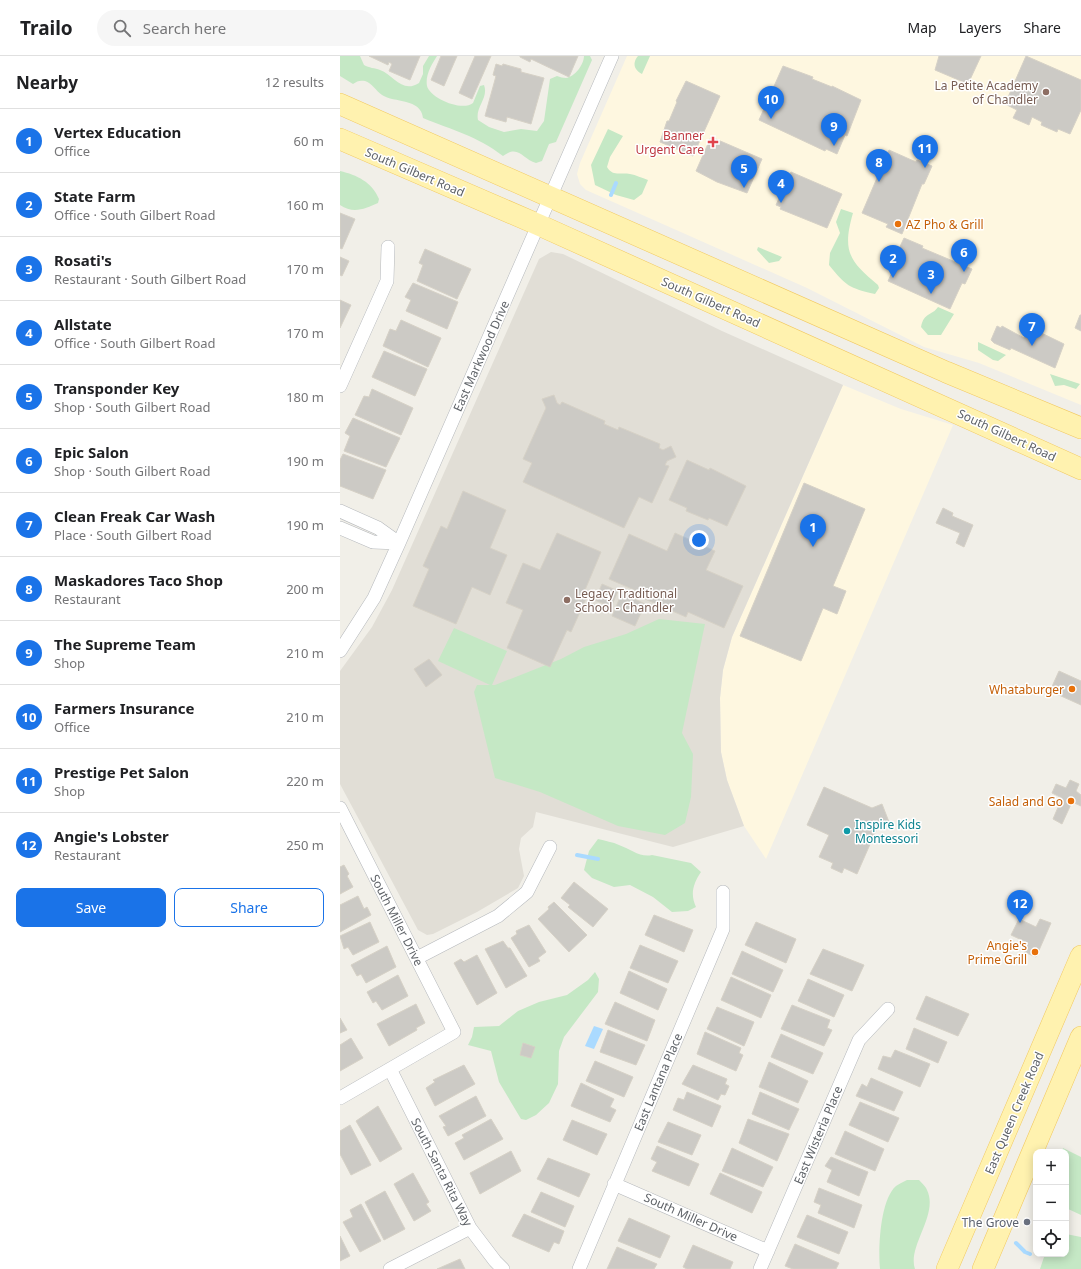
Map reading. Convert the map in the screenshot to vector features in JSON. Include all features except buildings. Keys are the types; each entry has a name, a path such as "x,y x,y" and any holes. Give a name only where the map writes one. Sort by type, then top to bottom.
{"main road":[{"path":"340,104 946,372 1081,428"},
{"name":"South Gilbert Road","path":"340,140 539,225 1081,469"},
{"name":"East Queen Creek Road","path":"947,1269 1081,956"},
{"path":"983,1269 1081,1037"}],"street":[{"name":"East Markwood Drive","path":"340,651 374,598 612,56"},
{"path":"340,386 387,281 388,247"},
{"path":"340,511 378,528 399,543"},
{"path":"340,528 373,542 399,543"},
{"name":"South Miller Drive","path":"340,808 454,1032 390,1069"},
{"path":"417,958 498,916 527,892 550,847"},
{"name":"East Lantana Place","path":"579,1269 723,928 722,892"},
{"name":"East Wisteria Place","path":"760,1269 858,1040 888,1009"},
{"path":"340,1098 390,1069"},
{"name":"South Santa Rita Way","path":"390,1069 470,1228 495,1261 503,1269"},
{"name":"South Miller Drive","path":"614,1184 768,1251"},
{"path":"390,1269 470,1228"}],"shaded area":[{"path":"627,56 1081,56 1081,405 979,363 924,347 807,288 586,190 580,184 577,174 580,163"},
{"name":"Legacy Traditional School - Chandler","path":"551,252 563,254 722,331 843,385 732,637 723,670 720,698 721,752 727,780 744,826 673,847 536,812 533,827 521,838 519,849 524,876 518,888 477,912 433,934 427,935 418,930 340,784 340,671 372,627 392,590 539,259"},
{"path":"843,385 901,409 953,425 766,859 744,826 727,780 721,752 720,698 723,670 732,637"}],"green space":[{"path":"340,56 360,56 364,65 385,72 403,85 413,86 419,83 423,74 423,66 429,56 437,56 429,70 427,78 427,86 429,91 440,99 454,105 462,106 473,103 480,86 484,85 485,94 478,111 478,120 489,127 504,132 521,129 537,131 544,121 550,79 557,76 566,78 576,73 581,66 584,56 590,56 592,60 556,142 549,144 542,161 536,163 517,152 508,153 503,156 474,138 423,118 417,107 412,104 382,95 372,85 365,81 357,81 353,84 340,76"},
{"path":"638,56 650,56 642,74 635,66 635,61"},
{"path":"608,129 623,136 610,157 607,167 609,170 614,173 630,174 648,180 642,194 634,200 616,195 595,185 591,165"},
{"path":"340,171 358,177 368,184 376,193 379,199 378,203 359,210 345,208 340,205"},
{"path":"841,209 853,213 848,237 850,254 860,269 878,285 879,288 875,294 859,290 844,282 829,265 830,253 840,233 836,222"},
{"path":"758,247 782,257 779,261 769,263 757,250"},
{"path":"938,307 954,314 941,335 928,335 921,327 922,322 926,316"},
{"path":"978,342 1006,355 998,361 993,360 978,350"},
{"path":"1050,374 1080,384 1076,389 1064,385 1055,386"},
{"path":"659,619 705,624 682,733 693,754 691,797 685,823 665,835 618,826 540,792 495,778 474,692 477,685 490,685 438,661 454,628 507,651 492,685 495,685 561,659 584,647 626,634"},
{"path":"598,839 617,844 640,854 691,863 701,872 693,889 693,898 696,907 688,911 672,912 653,897 630,885 614,887 592,878 584,870 589,851"},
{"path":"595,972 599,979 598,992 564,1037 559,1051 558,1084 549,1103 536,1115 526,1120 521,1119 499,1082 491,1051 468,1045 472,1037 474,1027 499,1026 518,1011 539,1002 567,995 588,980"},
{"path":"1069,1151 1081,1157 1081,1215 1069,1209"},
{"path":"907,1180 919,1180 924,1185 930,1200 926,1220 915,1250 915,1269 880,1269 879,1250 881,1225 886,1202 896,1186"},
{"path":"1069,1235 1081,1237 1081,1269 1040,1269 1044,1257 1069,1257"}],"water":[{"path":"594,1026 603,1029 594,1049 585,1046"}],"waterway":[{"path":"611,195 616,183"},
{"path":"577,855 598,859"},
{"path":"1016,1243 1025,1252 1030,1254"}],"place":[{"name":"La Petite Academy of Chandler","path":"1046,92"},
{"name":"Farmers Insurance","path":"771,119"},
{"name":"Banner Urgent Care","path":"713,142"},
{"name":"The Supreme Team","path":"834,146"},
{"name":"Prestige Pet Salon","path":"925,168"},
{"name":"Maskadores Taco Shop","path":"879,182"},
{"name":"Transponder Key","path":"744,188"},
{"name":"Allstate","path":"781,203"},
{"name":"AZ Pho & Grill","path":"898,224"},
{"name":"Epic Salon","path":"964,272"},
{"name":"State Farm","path":"893,278"},
{"name":"Rosati's","path":"931,294"},
{"name":"Clean Freak Car Wash","path":"1032,346"},
{"name":"Vertex Education","path":"813,547"},
{"name":"Legacy Traditional School - Chandler","path":"567,600"},
{"name":"Whataburger","path":"1072,689"},
{"name":"Salad and Go","path":"1071,801"},
{"name":"Inspire Kids Montessori","path":"847,831"},
{"name":"Angie's Lobster","path":"1020,923"},
{"name":"Angie's Prime Grill","path":"1035,952"},
{"name":"The Grove","path":"1027,1222"}]}
